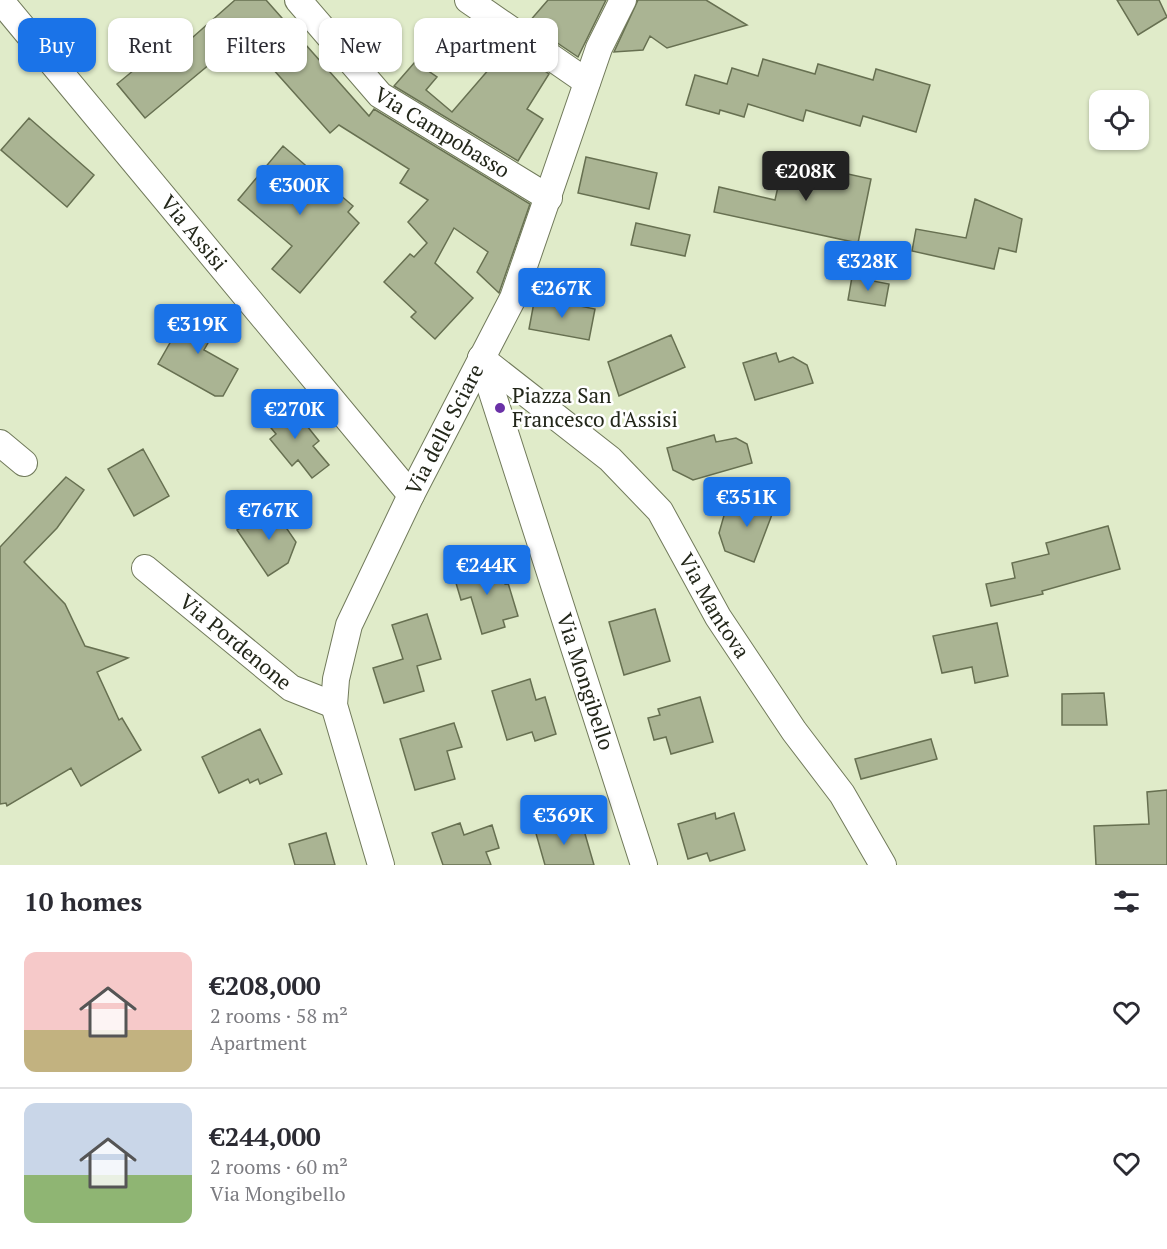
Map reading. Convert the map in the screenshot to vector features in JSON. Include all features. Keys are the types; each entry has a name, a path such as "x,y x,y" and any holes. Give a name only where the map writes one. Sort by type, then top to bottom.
{"street":[{"name":"Via Assisi","path":"0,0 411,495"},
{"name":"Via Campobasso","path":"298,0 380,94 549,198"},
{"path":"468,0 587,82"},
{"name":"Via delle Sciare","path":"381,865 334,705 336,679 349,625 411,495 513,298 549,198 598,48 623,0"},
{"name":"Via Mongibello","path":"481,358 644,865"},
{"name":"Via Mantova","path":"481,358 610,459 660,511 718,617 794,731 842,794 883,865"},
{"path":"0,443 24,463"},
{"name":"Via Pordenone","path":"145,568 291,688 334,705"}],"building":[{"path":"235,0 266,0 282,18 215,18"},
{"path":"548,0 606,0 578,57 558,43 558,18 532,18"},
{"path":"638,0 706,0 747,25 667,48 650,36 643,50 614,52"},
{"path":"1117,0 1159,0 1167,17 1138,35"},
{"path":"205,26 205,68 145,118 117,84 132,72 193,72 193,37"},
{"path":"307,46 319,60 319,72 330,72 369,116 374,109 530,204 499,293 477,272 488,252 454,228 435,263 473,298 435,339 411,317 416,312 384,282 410,254 414,257 427,243 408,222 428,200 400,183 409,169 339,125 330,133 276,72 307,72"},
{"path":"763,59 815,74 818,64 873,80 876,69 930,85 916,132 863,116 860,126 806,110 803,121 748,104 744,117 720,110 719,114 686,105 695,75 727,84 732,68 758,76"},
{"path":"414,63 414,72 430,72 437,77 426,90 452,112 487,72 546,72 549,74 527,109 543,119 518,161 394,86"},
{"path":"29,118 94,175 67,207 1,150"},
{"path":"283,146 353,206 348,212 359,223 300,293 272,269 292,246 238,200"},
{"path":"586,157 657,173 649,209 578,193"},
{"path":"784,160 871,179 858,243 714,212 719,187 775,200"},
{"path":"975,199 1022,219 1016,252 999,248 994,269 912,251 916,229 966,238"},
{"path":"636,223 690,235 685,256 631,245"},
{"path":"852,277 889,284 885,306 848,300"},
{"path":"535,297 595,309 589,340 529,329"},
{"path":"191,306 220,322 204,350 238,369 223,396 215,396 158,364"},
{"path":"671,335 685,367 619,396 608,362"},
{"path":"776,353 779,362 793,357 807,365 813,383 755,400 743,363"},
{"path":"280,402 294,420 299,416 319,441 313,446 329,465 312,478 298,460 292,466 270,439 276,434 262,417"},
{"path":"714,435 716,442 736,438 747,444 752,463 693,480 673,470 667,448"},
{"path":"143,449 169,496 134,516 108,469"},
{"path":"66,477 84,490 57,528 24,562 65,604 85,646 128,658 97,672 119,720 122,718 141,750 81,786 71,768 7,806 6,803 0,804 0,547"},
{"path":"779,496 754,562 725,551 719,533 725,512"},
{"path":"272,507 296,542 288,563 268,576 237,530"},
{"path":"1108,526 1120,569 1042,591 1043,594 991,606 986,584 1015,578 1012,563 1049,554 1046,543"},
{"path":"488,562 490,572 501,576 505,584 508,583 518,616 503,620 505,627 482,634 471,597 461,600 453,573"},
{"path":"655,609 670,661 624,675 609,622"},
{"path":"427,614 441,659 417,666 424,691 384,703 373,668 403,659 392,625"},
{"path":"997,623 1008,676 975,683 972,667 942,673 933,636"},
{"path":"530,679 536,700 545,697 556,734 535,741 532,732 507,740 492,691"},
{"path":"1104,693 1107,725 1062,725 1062,694"},
{"path":"700,697 713,742 671,754 666,737 654,740 648,718 660,715 658,709"},
{"path":"454,723 462,747 447,751 455,779 415,790 400,739"},
{"path":"260,729 282,774 260,784 258,779 250,783 248,779 219,793 202,757"},
{"path":"931,739 937,759 861,779 855,759"},
{"path":"1167,790 1167,865 1096,865 1094,826 1149,824 1147,792"},
{"path":"715,813 716,819 734,813 745,850 710,861 707,853 688,859 678,824"},
{"path":"562,822 565,832 583,827 594,865 545,865 535,830"},
{"path":"460,823 464,835 492,825 499,848 486,852 491,865 443,865 432,833"},
{"path":"326,833 335,865 295,865 289,844"}],"place":[{"name":"Piazza San Francesco d'Assisi","path":"500,408"}]}
